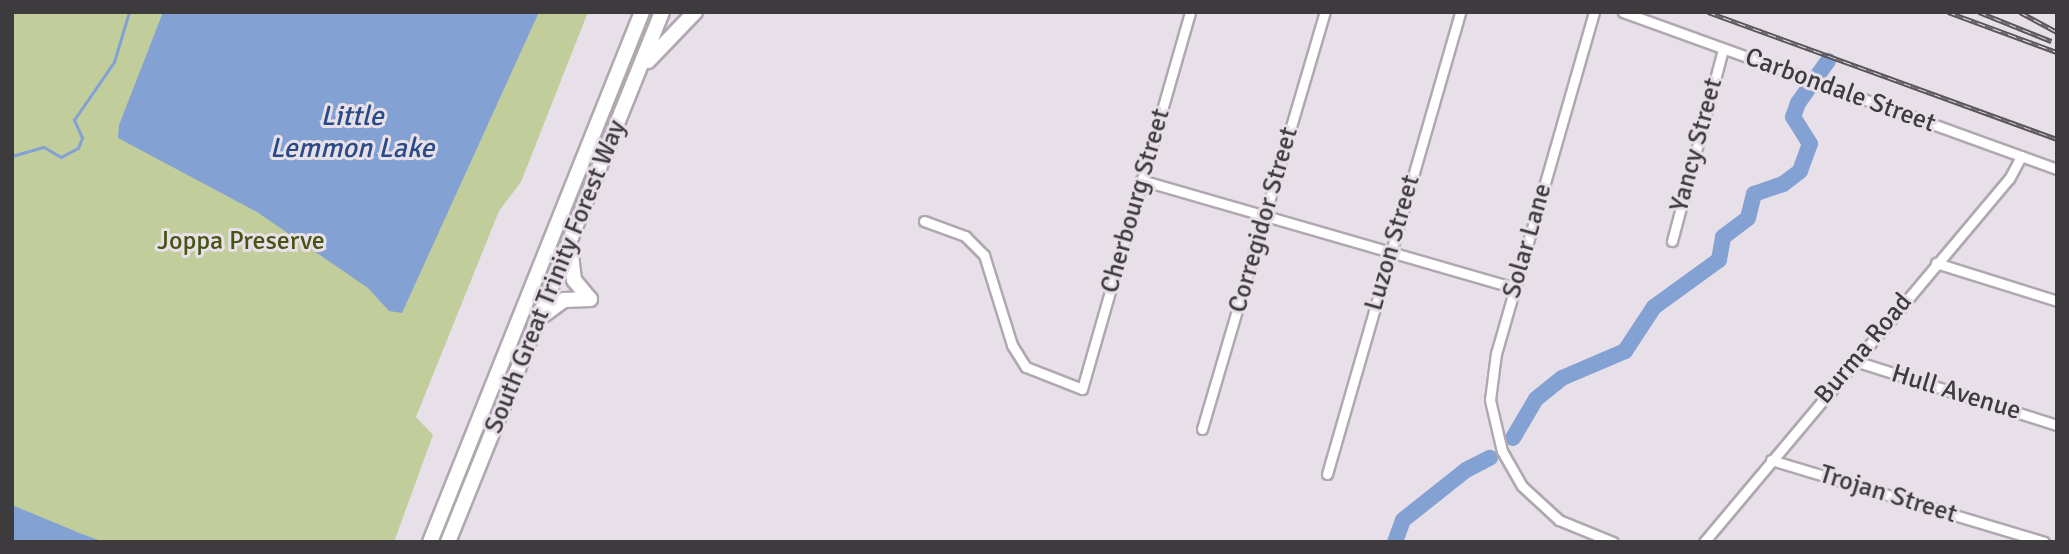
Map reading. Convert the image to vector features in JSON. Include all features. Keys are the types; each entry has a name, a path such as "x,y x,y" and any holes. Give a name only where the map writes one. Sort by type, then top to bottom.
{"main road":[{"path":"625,55 630,12"},
{"name":"South Great Trinity Forest Way","path":"430,542 642,12"},
{"name":"South Great Trinity Forest Way","path":"448,542 662,12"},
{"path":"639,74 695,12"},
{"path":"554,282 550,269 561,219"},
{"path":"538,320 564,300 590,299 574,280 570,245"}],"street":[{"name":"Cherbourg Street","path":"924,221 965,236 984,255 1012,345 1026,367 1082,389 1190,12"},
{"name":"Corregidor Street","path":"1202,429 1325,12"},
{"name":"Luzon Street","path":"1327,474 1460,12"},
{"name":"Solar Lane","path":"1594,12 1514,288 1492,371 1490,400 1494,428 1511,470 1548,512 1601,540 1613,542"},
{"name":"Carbondale Street","path":"1623,12 2057,169"},
{"name":"Yancy Street","path":"1672,241 1723,49"},
{"name":"Burma Road","path":"1704,542 2009,179 2021,156"},
{"path":"1141,180 1514,288"},
{"path":"1936,263 2057,301"},
{"name":"Hull Avenue","path":"1855,361 2057,425"},
{"name":"Trojan Street","path":"1771,460 2044,542"}],"green space":[{"name":"Joppa Preserve","path":"12,12 588,12 521,182 499,211 416,417 433,435 394,542 12,542"}],"water":[{"name":"Little Lemmon Lake","path":"163,12 539,12 402,313 389,311 368,288 257,212 118,138 119,125"},
{"path":"12,505 82,534 104,542 12,542"}],"waterway":[{"path":"12,156 44,147 61,157 78,148 82,138 74,120 114,62 129,12"},
{"path":"1513,438 1536,399 1562,378 1625,351 1654,307 1719,260 1723,237 1748,218 1754,194 1783,184 1800,171 1810,144 1793,117 1798,103 1828,61"},
{"path":"1395,542 1403,520 1466,470 1490,458"}],"railway":[{"path":"1708,12 2057,139"},
{"path":"1948,12 2057,52"},
{"path":"1979,12 2051,41"},
{"path":"2020,12 2057,32"}]}
